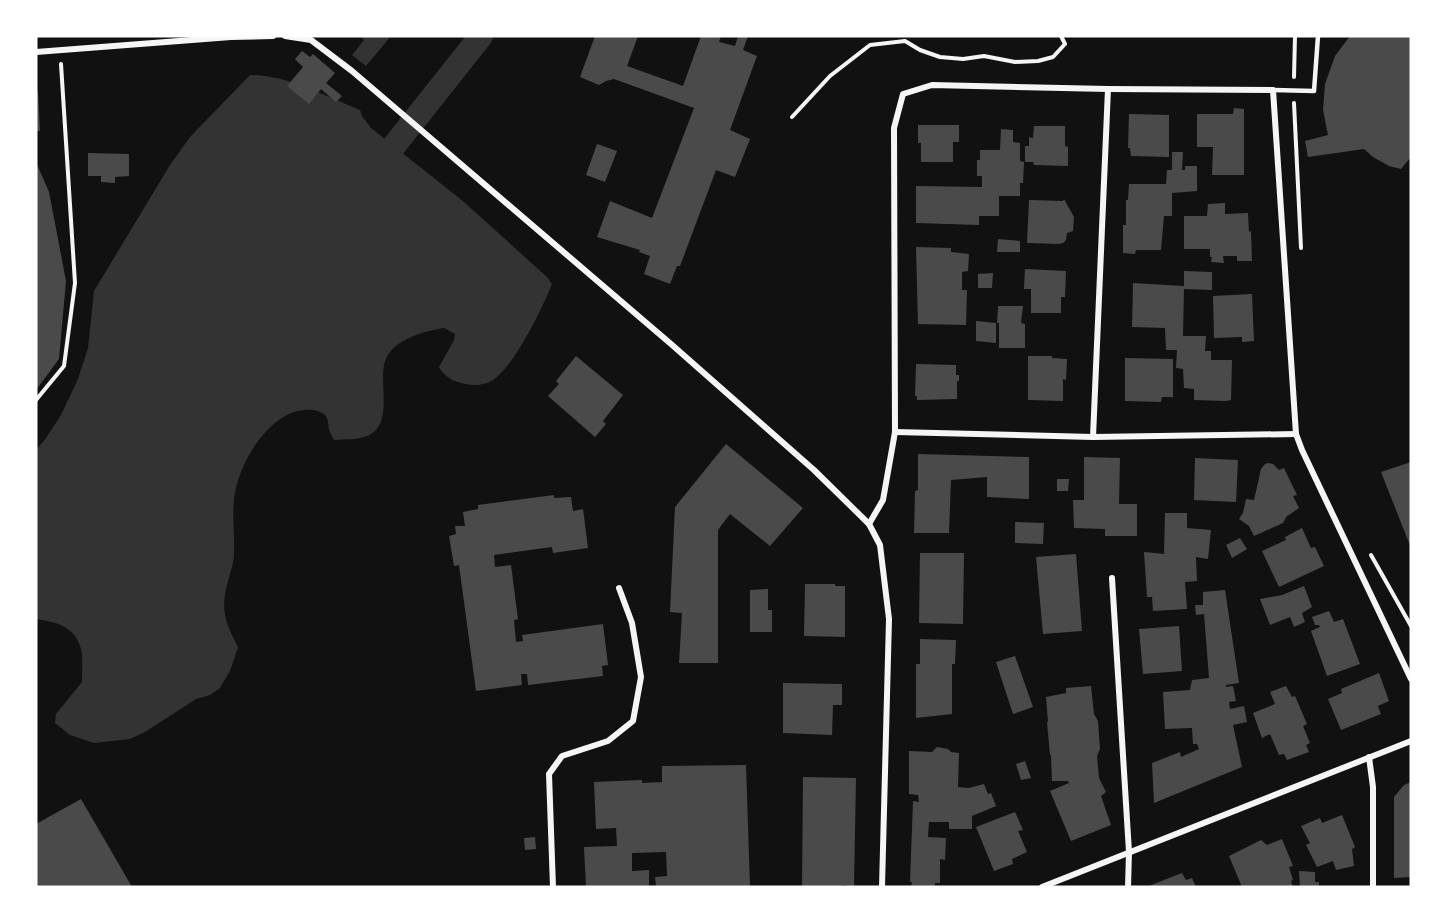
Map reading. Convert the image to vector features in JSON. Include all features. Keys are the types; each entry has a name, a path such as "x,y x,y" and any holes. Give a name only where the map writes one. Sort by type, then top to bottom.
{"street":[{"path":"36,52 231,37 273,36"},
{"path":"285,36 311,40 352,71 671,344 814,470 869,524 880,545 890,619 882,887"},
{"path":"869,524 883,500 895,432 894,128 903,94 932,85 1273,90 1296,434 1411,679"},
{"path":"1093,437 1108,89"},
{"path":"895,432 1093,437 1296,434"},
{"path":"1112,578 1129,852 1128,887"},
{"path":"553,887 549,774 562,756 608,741 633,721 641,677 632,623 619,588"},
{"path":"1042,887 1411,741"},
{"path":"1369,757 1373,787 1373,887"}],"lane":[{"path":"1273,90 1314,91 1318,36"}],"path":[{"path":"792,117 830,76 870,45 905,41 920,50 940,57 963,59 984,56 1015,62 1038,61 1053,57 1065,44 1060,36"},
{"path":"1295,36 1293,91 1301,255"},
{"path":"36,400 64,366 75,283 61,50"},
{"path":"1370,554 1411,626"}],"shaded area":[{"path":"360,36 391,36 366,66 352,55 364,40"},
{"path":"250,75 292,82 360,110 371,128 464,202 552,284 519,350 493,380 477,385 465,384 443,373 439,367 455,334 444,328 437,329 401,342 388,355 383,371 382,419 374,432 359,438 334,440 325,415 310,410 294,412 272,425 246,460 236,487 233,513 234,557 224,600 227,623 238,647 230,671 220,688 210,695 196,699 145,732 130,739 94,743 70,735 55,723 56,714 82,682 82,656 78,641 69,630 64,626 36,619 36,450 61,415 78,379 88,348 94,291 170,165 190,137"}],"building":[{"path":"595,36 638,36 627,66 683,86 701,36 721,36 719,42 735,46 738,36 748,36 743,50 757,56 730,130 750,139 735,177 716,170 680,266 677,266 670,284 644,274 650,256 639,252 640,250 597,237 610,201 652,218 694,108 614,79 599,85 580,77"},
{"path":"1350,36 1411,36 1411,157 1401,169 1389,166 1364,149 1308,157 1305,141 1328,135 1323,110 1325,84 1335,56"},
{"path":"302,51 310,57 313,54 335,73 326,83 342,96 336,102 321,89 309,104 287,86 303,67 295,59"},
{"path":"36,91 38,91 40,131 36,131"},
{"path":"1234,108 1244,109 1244,175 1212,175 1213,147 1197,147 1197,114 1233,114"},
{"path":"1129,114 1169,115 1169,157 1131,156 1130,148 1128,148"},
{"path":"918,125 959,125 959,142 953,142 953,162 921,162"},
{"path":"1034,126 1065,126 1068,166 1034,165 1033,162 1025,162 1025,146 1029,146 1029,137 1033,138"},
{"path":"1001,129 1013,130 1013,142 1020,143 1020,161 1024,162 1020,196 999,196 999,216 979,216 979,225 916,223 916,186 982,187 982,176 977,176 977,160 980,160 980,150 1000,150"},
{"path":"597,144 617,151 605,182 586,175"},
{"path":"1172,152 1183,152 1182,170 1185,170 1185,166 1197,166 1197,191 1172,193 1172,216 1164,216 1161,250 1136,250 1135,254 1123,253 1123,225 1126,225 1126,200 1128,200 1129,184 1166,184 1167,170 1172,170"},
{"path":"88,153 129,154 129,176 115,177 115,183 101,182 101,176 88,176"},
{"path":"36,162 49,192 66,281 59,359 36,390"},
{"path":"1064,199 1074,217 1073,231 1067,233 1066,240 1059,244 1027,243 1029,200 1063,201"},
{"path":"1225,203 1225,214 1248,213 1252,261 1237,261 1237,256 1223,256 1224,263 1211,262 1210,249 1184,249 1184,216 1207,216 1208,204"},
{"path":"998,239 1020,241 1020,252 997,252"},
{"path":"916,247 951,248 951,252 969,254 968,271 962,272 962,290 967,290 966,325 918,324"},
{"path":"1025,269 1066,271 1065,297 1061,297 1061,313 1031,313 1031,289 1024,289"},
{"path":"1184,271 1212,272 1212,290 1184,289 1183,336 1206,336 1205,351 1211,351 1211,360 1232,360 1231,400 1194,400 1194,389 1184,388 1183,369 1176,368 1177,350 1166,350 1165,328 1132,327 1133,283 1184,286"},
{"path":"993,273 992,288 978,288 978,274"},
{"path":"1252,294 1254,341 1242,342 1242,337 1214,338 1213,296"},
{"path":"998,306 1023,306 1021,323 1025,324 1025,348 999,348"},
{"path":"976,321 996,323 996,343 976,341"},
{"path":"576,356 623,395 603,421 606,424 595,437 548,396 559,384 556,381"},
{"path":"1028,356 1052,356 1052,358 1067,359 1066,380 1063,379 1063,401 1028,400"},
{"path":"1125,358 1173,359 1173,397 1162,397 1161,402 1125,401"},
{"path":"916,364 956,365 956,375 959,375 957,399 917,400 915,396"},
{"path":"726,444 803,508 770,546 730,514 718,530 718,663 679,663 682,613 670,612 675,507"},
{"path":"918,454 1029,457 1029,499 987,497 987,477 951,480 949,533 914,533 915,491 918,490"},
{"path":"1084,457 1120,458 1119,504 1137,504 1137,536 1105,536 1105,529 1074,528 1073,500 1084,500"},
{"path":"1195,458 1238,460 1236,502 1194,500"},
{"path":"1411,462 1411,548 1381,472"},
{"path":"1268,463 1273,464 1279,470 1284,468 1297,495 1293,496 1299,508 1286,517 1283,523 1254,536 1249,526 1239,519 1246,499 1254,500 1261,469"},
{"path":"1057,479 1069,479 1068,491 1057,491"},
{"path":"554,495 554,498 571,497 573,511 583,509 588,548 553,553 552,547 494,555 495,567 511,565 518,619 514,620 516,642 523,641 522,635 603,624 608,665 602,666 603,676 528,685 527,674 521,674 522,685 476,691 459,565 454,566 449,536 456,534 455,526 465,526 463,512 478,509 478,505"},
{"path":"1165,513 1187,513 1187,528 1211,530 1208,559 1196,557 1197,581 1185,582 1187,609 1153,611 1152,597 1147,597 1144,552 1164,554"},
{"path":"1015,522 1044,523 1043,544 1015,543"},
{"path":"1302,528 1311,548 1315,547 1324,566 1279,587 1262,551 1286,540 1285,537"},
{"path":"1240,538 1247,549 1232,558 1226,545"},
{"path":"920,553 964,553 963,624 919,623"},
{"path":"1076,554 1082,631 1043,634 1036,557"},
{"path":"805,584 845,586 845,637 804,636"},
{"path":"1304,586 1312,607 1302,613 1305,622 1294,627 1290,617 1270,625 1260,599 1282,595"},
{"path":"768,589 768,610 772,610 772,632 750,632 750,590"},
{"path":"1225,590 1239,683 1226,685 1226,687 1233,686 1236,701 1229,702 1230,709 1244,706 1247,722 1233,725 1242,767 1154,803 1152,763 1180,752 1181,757 1199,749 1197,744 1193,744 1192,728 1165,729 1163,692 1190,690 1192,680 1209,678 1204,614 1196,615 1195,605 1203,605 1203,592"},
{"path":"1329,611 1334,622 1343,619 1360,664 1327,676 1311,631 1320,627 1315,625 1312,617"},
{"path":"1179,626 1182,671 1143,674 1139,629"},
{"path":"920,639 956,640 955,664 952,664 952,714 916,718 916,664 920,664"},
{"path":"1015,656 1033,707 1013,714 996,662"},
{"path":"1379,673 1389,701 1378,706 1381,714 1341,730 1328,699 1342,693 1341,689"},
{"path":"783,683 842,684 842,705 833,705 832,735 783,733"},
{"path":"1091,686 1094,714 1098,721 1099,778 1106,792 1101,796 1111,825 1071,841 1050,791 1069,783 1068,781 1052,781 1046,697 1066,693 1066,688"},
{"path":"1286,686 1292,697 1295,696 1307,724 1303,726 1310,743 1306,745 1309,752 1287,760 1284,754 1279,755 1270,734 1262,738 1253,713 1275,704 1270,692"},
{"path":"937,747 959,753 958,787 969,788 984,784 988,794 991,793 996,806 972,816 972,829 949,829 949,822 929,822 928,837 946,838 945,860 940,859 940,883 935,883 935,887 911,887 913,801 919,802 918,795 909,794 909,751 932,752"},
{"path":"1025,761 1031,778 1021,780 1016,764"},
{"path":"746,765 750,887 656,887 655,877 667,876 666,852 632,853 632,871 649,870 649,887 586,887 584,847 617,846 616,828 596,829 594,782 642,780 642,783 662,782 662,766"},
{"path":"803,777 856,778 854,886 802,887"},
{"path":"1411,782 1411,877 1394,878 1394,797 1404,785"},
{"path":"81,799 132,887 36,887 36,824"},
{"path":"1015,812 1023,830 1018,831 1027,852 1012,859 1013,864 994,871 976,827"},
{"path":"1342,815 1355,847 1352,849 1354,866 1336,870 1333,861 1317,867 1306,845 1310,843 1301,826 1320,818 1322,823"},
{"path":"535,837 536,849 525,850 524,838"},
{"path":"1282,839 1293,866 1289,867 1293,887 1242,887 1229,856 1261,840 1267,845"},
{"path":"1299,871 1315,872 1315,882 1319,882 1319,887 1300,887"},
{"path":"1182,873 1186,880 1192,878 1196,887 1146,887"}],"waterway":[{"path":"374,171 481,36"}]}
